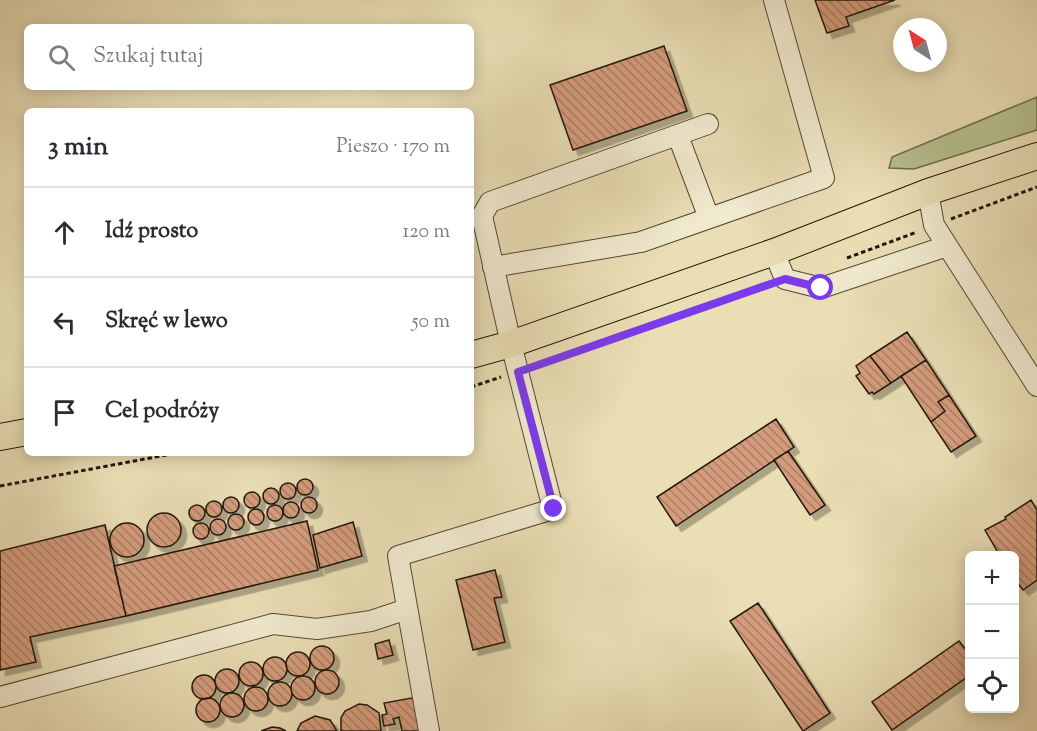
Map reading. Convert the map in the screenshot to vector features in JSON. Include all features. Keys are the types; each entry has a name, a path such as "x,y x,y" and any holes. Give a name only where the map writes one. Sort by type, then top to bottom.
{"main road":[{"path":"474,354 511,344 774,252 927,192 1037,156"},
{"path":"0,436 24,432"}],"lane":[{"path":"493,267 641,242 824,178 774,0"},
{"path":"429,731 398,556 554,509 511,344 482,216 490,202 708,124"},
{"path":"678,136 710,218"},
{"path":"927,192 934,225 1037,386"},
{"path":"774,252 785,279 821,288 947,246"},
{"path":"0,698 273,624 317,629 370,621 407,609"}],"path":[{"path":"838,261 1037,187"},
{"path":"474,386 785,279"},
{"path":"0,486 161,456"}],"green space":[{"path":"1037,97 1037,130 914,169 889,168 892,157"}],"building":[{"path":"815,0 895,0 846,17 849,26 827,33"},
{"path":"664,46 687,111 573,150 550,85"},
{"path":"907,332 926,360 891,383 870,356"},
{"path":"870,356 891,383 874,394 872,392 869,394 856,376 860,373 856,366"},
{"path":"926,360 949,395 938,402 945,411 931,422 901,376"},
{"path":"949,395 976,436 951,452 931,422 945,411 938,402"},
{"path":"776,419 794,447 676,526 657,497"},
{"path":"788,451 825,505 810,515 774,460"},
{"path":"302,479 308,479 313,487 311,493 302,495 297,490 297,484"},
{"path":"285,483 291,483 296,491 294,497 285,499 280,494 280,488"},
{"path":"268,488 274,488 279,496 277,502 268,504 263,499 263,493"},
{"path":"252,492 258,494 260,500 258,506 252,508 246,506 244,500 246,494"},
{"path":"228,497 234,497 239,505 237,511 228,513 223,508 223,502"},
{"path":"306,497 312,497 317,505 315,511 306,513 301,508 301,502"},
{"path":"1031,500 1037,510 1037,580 1023,590 1019,585 1019,551 997,551 985,530 1006,519 1005,517"},
{"path":"214,501 220,503 222,509 220,515 214,517 208,515 206,509 208,503"},
{"path":"288,502 294,502 299,510 297,516 288,518 283,513 283,507"},
{"path":"194,505 200,505 205,513 203,519 194,521 189,516 189,510"},
{"path":"275,505 281,507 283,513 281,519 275,521 269,519 267,513 269,507"},
{"path":"256,509 262,511 264,517 262,523 256,525 250,523 248,517 250,511"},
{"path":"164,513 176,518 181,530 176,542 164,547 152,542 147,530 152,518"},
{"path":"233,514 239,514 244,522 242,528 233,530 228,525 228,519"},
{"path":"218,519 224,521 226,527 224,533 218,535 212,533 210,527 212,521"},
{"path":"307,521 318,570 126,616 114,566"},
{"path":"353,522 362,556 320,568 313,535"},
{"path":"127,523 139,528 144,540 139,552 127,557 115,552 110,540 115,528"},
{"path":"198,523 204,523 209,531 207,537 198,539 193,534 193,528"},
{"path":"105,525 126,616 30,637 36,662 0,670 0,551"},
{"path":"495,570 502,597 494,598 505,642 473,650 456,580"},
{"path":"758,603 830,713 803,731 730,621"},
{"path":"389,640 393,655 378,659 375,644"},
{"path":"959,641 965,649 965,679 892,730 872,702"},
{"path":"322,646 330,650 334,658 330,666 322,670 314,666 310,658 314,650"},
{"path":"298,652 306,656 310,664 306,672 298,676 290,672 286,664 290,656"},
{"path":"275,657 283,661 287,669 283,677 275,681 267,677 263,669 267,661"},
{"path":"251,662 259,666 263,674 259,682 251,686 243,682 239,674 243,666"},
{"path":"227,669 235,673 239,681 235,689 227,693 219,689 215,681 219,673"},
{"path":"327,670 335,674 339,682 335,690 327,694 319,690 315,682 319,674"},
{"path":"204,675 212,679 216,687 212,695 204,699 196,695 192,687 196,679"},
{"path":"303,676 311,680 315,688 311,696 303,700 295,696 291,688 295,680"},
{"path":"280,682 288,686 292,694 288,702 280,706 272,702 268,694 272,686"},
{"path":"256,687 264,691 268,699 264,707 256,711 248,707 244,699 248,691"},
{"path":"232,693 240,697 244,705 240,713 232,717 224,713 220,705 224,697"},
{"path":"417,697 425,731 402,731 399,717 393,719 395,724 384,726 382,715 387,714 384,703"},
{"path":"208,698 216,702 220,710 216,718 208,722 200,718 196,710 200,702"},
{"path":"359,704 367,705 379,713 381,731 341,731 341,718 345,711"},
{"path":"315,716 330,720 337,731 297,731 301,723"},
{"path":"272,727 280,728 286,731 261,731"}],"route":[{"path":"554,509 518,372 785,279 821,288"}]}
